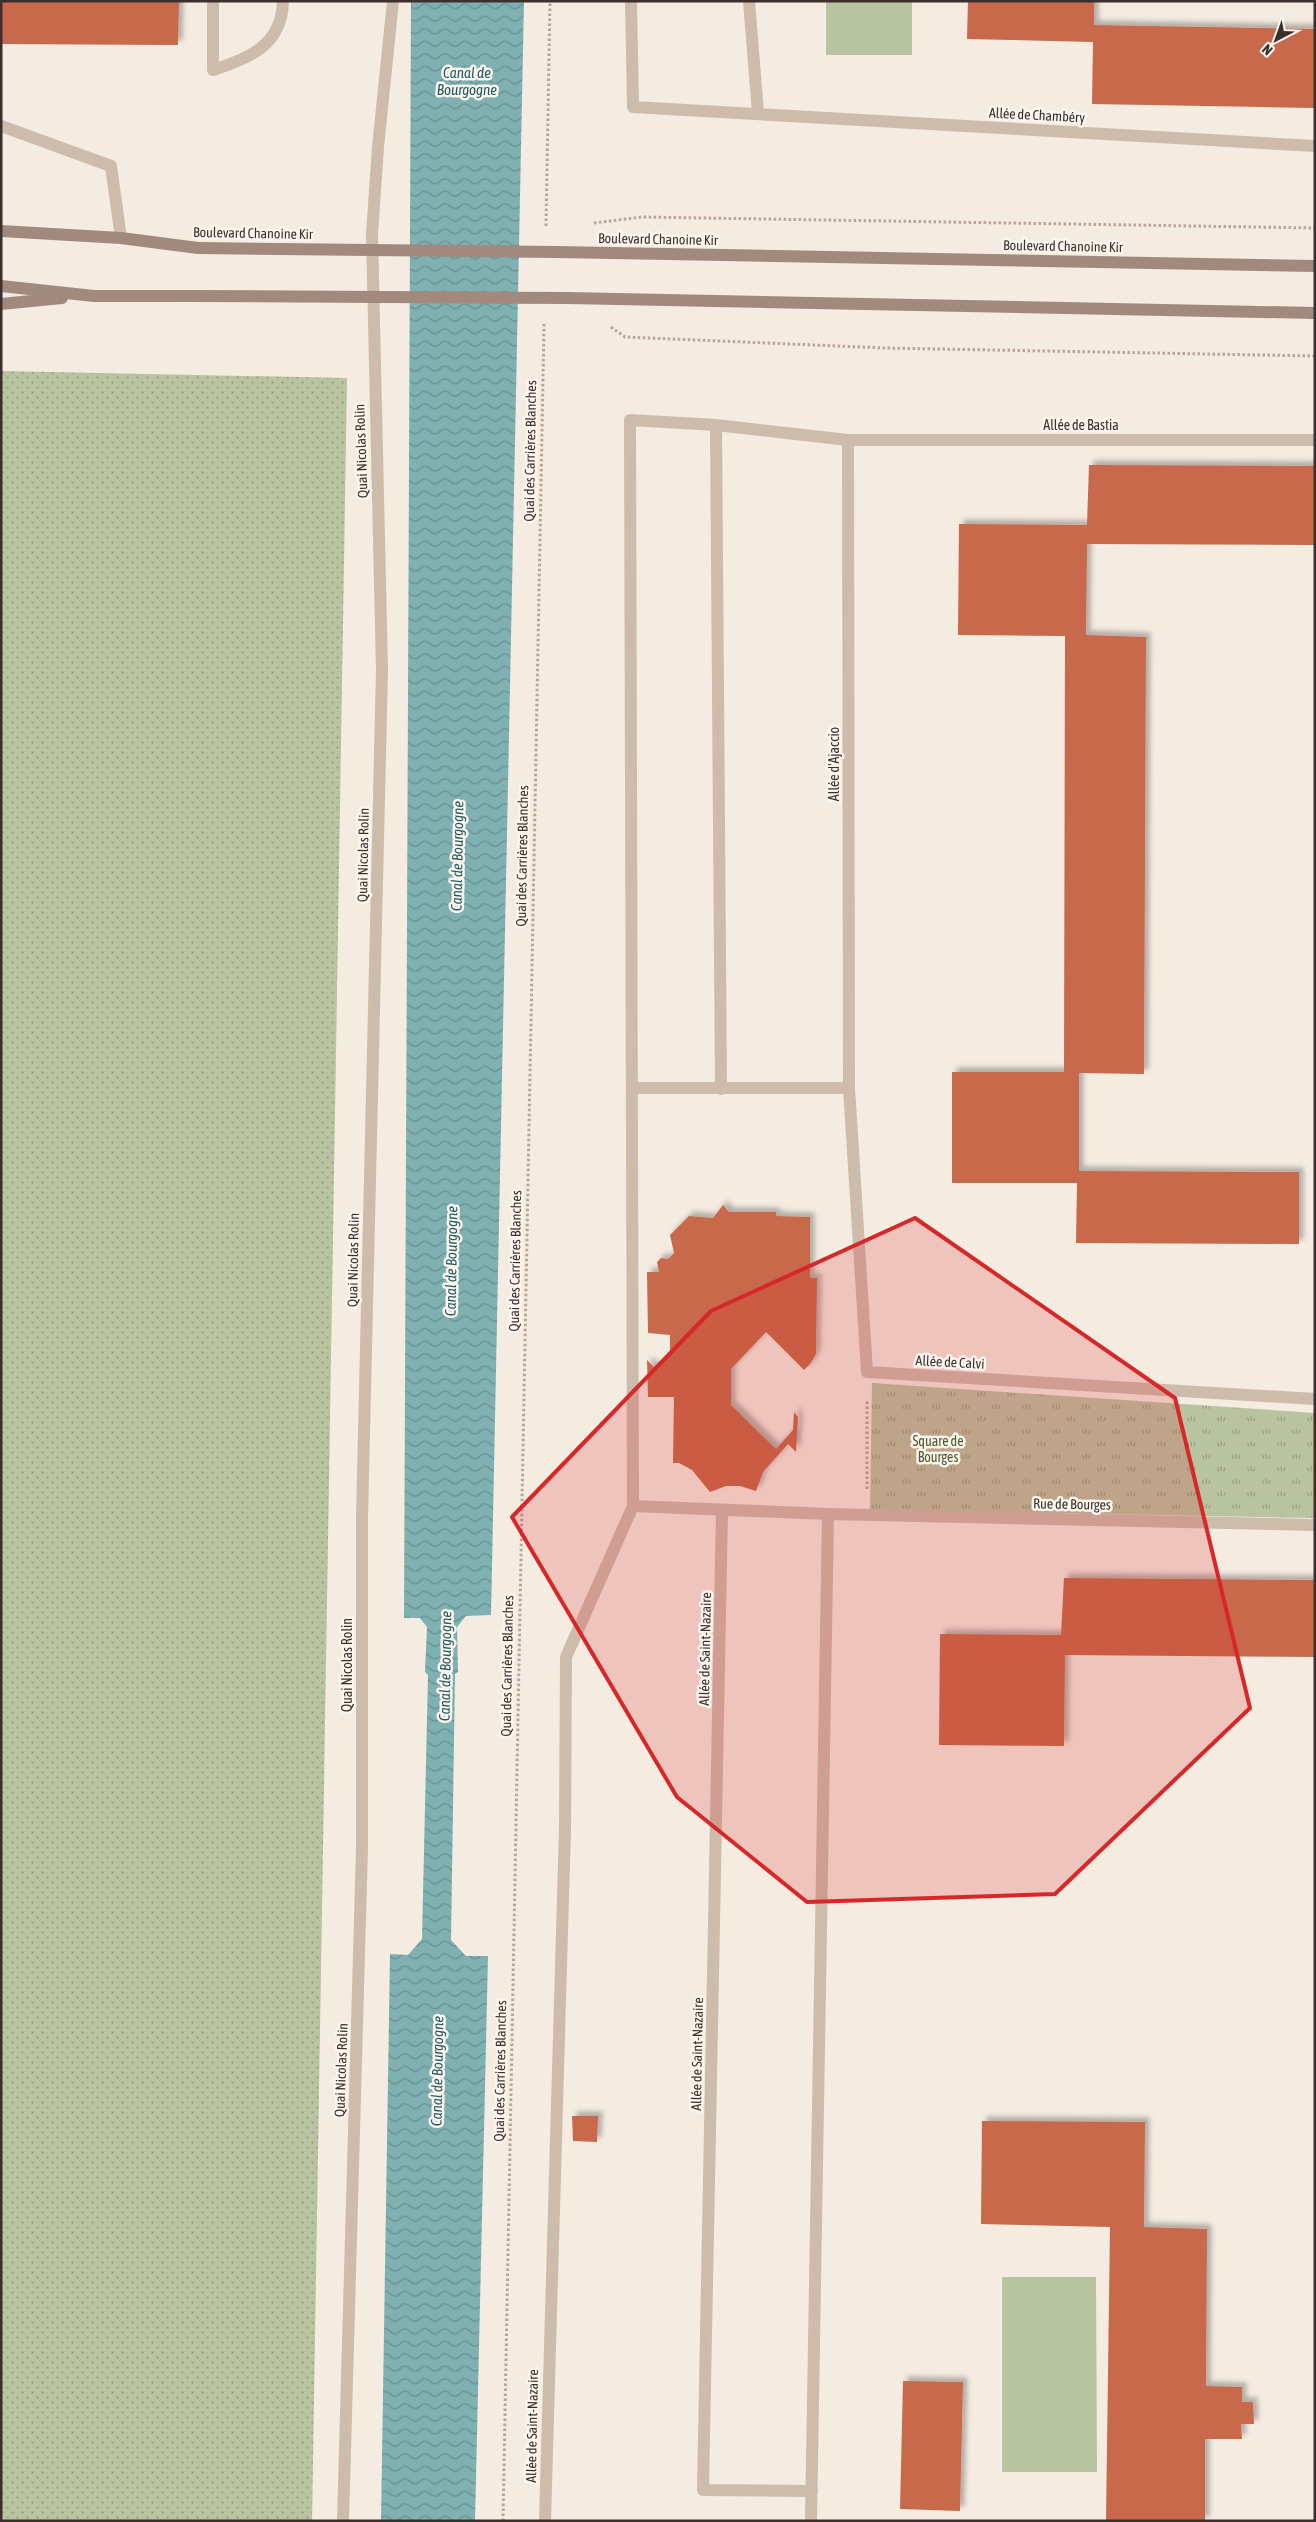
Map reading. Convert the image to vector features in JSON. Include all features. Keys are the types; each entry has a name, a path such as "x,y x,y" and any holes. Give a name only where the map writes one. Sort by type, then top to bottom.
{"main road":[{"name":"Boulevard Chanoine Kir","path":"1,231 121,238 198,248 619,253 1315,266"},
{"path":"1,286 87,295 607,298 1315,313"},
{"path":"1,304 87,295"}],"street":[{"path":"213,1 213,70 241,61 272,40 283,16 284,1"},
{"name":"Quai Nicolas Rolin","path":"344,2521 362,1848 362,1518 382,680 372,234 378,147 393,1"},
{"name":"Allée de Chambéry","path":"631,1 633,107 1315,146"},
{"path":"749,1 758,113"},
{"path":"1,126 111,166 121,238"},
{"name":"Allée de Bastia","path":"633,1088 630,420 716,425 848,440 1315,440"},
{"path":"716,425 720,1089"},
{"name":"Allée d'Ajaccio","path":"848,440 849,1088"},
{"path":"633,1506 633,1088 849,1088 867,1372"},
{"name":"Allée de Calvi","path":"867,1372 1315,1399"},
{"name":"Rue de Bourges","path":"633,1506 828,1514 1315,1525"},
{"name":"Allée de Saint-Nazaire","path":"545,2521 565,1828 566,1657 633,1506"},
{"name":"Allée de Saint-Nazaire","path":"722,1510 703,2490 812,2491"},
{"path":"811,2521 828,1514"}],"path":[{"path":"546,231 550,1"},
{"path":"611,220 642,217 1315,228"},
{"path":"575,299 625,337 885,348 1315,356"},
{"name":"Quai des Carrières Blanches","path":"503,2521 544,320"},
{"path":"866,1514 867,1372"}],"highlighted area":[{"path":"915,1218 1175,1398 1250,1708 1055,1894 807,1902 677,1797 512,1517 711,1311"}],"green space":[{"path":"826,1 912,1 912,55 826,55"},
{"path":"1,371 347,378 312,2521 1,2521"},
{"name":"Square de Bourges","path":"872,1383 1315,1413 1315,1518 870,1510"},
{"path":"1002,2277 1096,2277 1097,2472 1002,2472"}],"water":[{"name":"Canal de Bourgogne","path":"411,1 524,1 491,1615 466,1616 457,1627 458,1672 455,1674 451,1940 466,1956 488,1956 475,2521 381,2521 390,1954 408,1955 422,1939 428,1675 425,1672 427,1627 420,1618 404,1618"}],"building":[{"path":"1,1 179,1 178,45 1,44"},
{"path":"968,1 1094,1 1094,25 1315,29 1315,108 1092,104 1093,42 967,39"},
{"path":"1089,465 1315,466 1315,545 1087,544 1086,635 1146,637 1144,1074 1079,1073 1079,1171 1299,1172 1299,1244 1076,1243 1077,1183 952,1183 952,1072 1064,1072 1065,636 958,635 959,524 1087,525"},
{"path":"723,1205 729,1212 776,1212 776,1216 810,1217 810,1278 817,1278 816,1354 804,1370 766,1332 731,1369 731,1405 776,1449 793,1430 794,1412 798,1417 796,1452 788,1444 763,1472 756,1491 740,1486 726,1486 710,1492 692,1470 679,1463 673,1463 674,1397 648,1397 647,1360 657,1370 670,1353 670,1335 648,1333 647,1272 659,1272 657,1262 661,1258 668,1259 674,1253 670,1235 689,1216 713,1218"},
{"path":"1064,1578 1315,1580 1315,1657 1065,1655 1064,1746 939,1745 940,1634 1061,1635"},
{"path":"572,2116 598,2116 597,2142 573,2141"},
{"path":"982,2121 1145,2122 1144,2227 1207,2229 1206,2386 1242,2387 1242,2402 1253,2402 1254,2424 1241,2424 1242,2439 1205,2439 1205,2521 1106,2521 1110,2227 981,2224"},
{"path":"903,2381 963,2382 960,2511 900,2509"}]}
